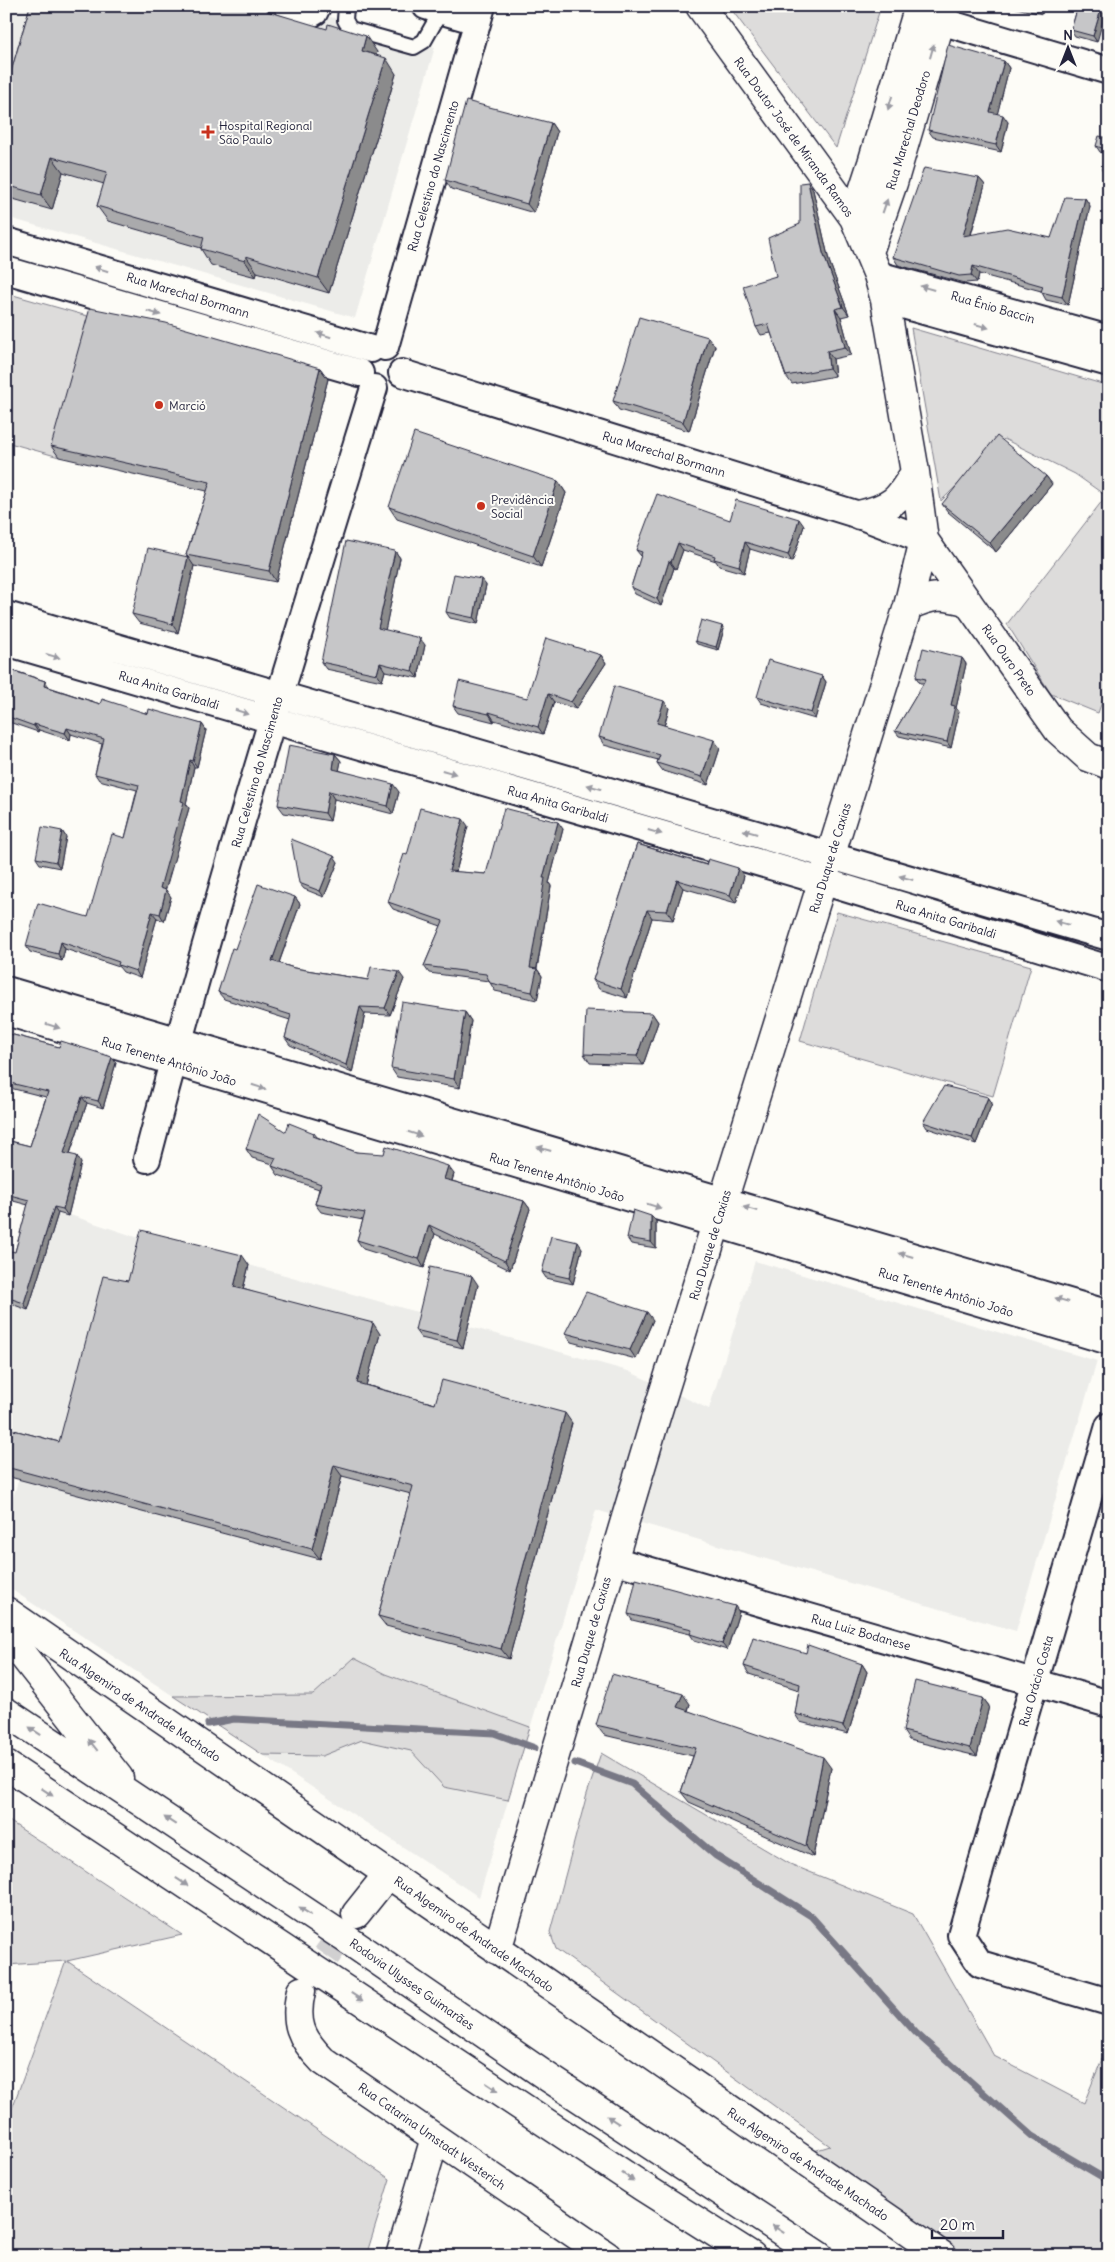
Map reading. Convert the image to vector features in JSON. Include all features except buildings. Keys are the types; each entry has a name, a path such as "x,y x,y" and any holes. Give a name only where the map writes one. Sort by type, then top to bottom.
{"main road":[{"name":"Rua Doutor José de Miranda Ramos","path":"700,6 854,218 877,276 915,472 924,540"},
{"name":"Rua Marechal Deodoro","path":"854,218 872,163 930,12"},
{"name":"Rua Marechal Deodoro","path":"877,276 893,182 930,12"},
{"path":"859,515 883,509 902,493 915,472"},
{"name":"Rua Ouro Preto","path":"924,540 1058,730 1088,757 1109,765"},
{"name":"Rua Duque de Caxias","path":"497,1950 719,1213 908,606 924,540"},
{"path":"908,606 928,597 946,595 968,602"},
{"name":"Rua Algemiro de Andrade Machado","path":"6,1612 943,2256"},
{"path":"6,1634 134,1797"},
{"name":"Rodovia Ulysses Guimarães","path":"6,1712 346,1938 543,2074 818,2256"},
{"path":"6,1765 643,2187 752,2256"},
{"path":"356,1914 388,1874"},
{"name":"Rua Catarina Umstadt Westerich","path":"301,1991 297,2009 299,2024 308,2046 323,2061 607,2256"},
{"path":"400,2256 435,2138"}],"street":[{"path":"434,9 480,14"},
{"path":"930,12 1109,71"},
{"name":"Rua Celestino do Nascimento","path":"378,348 480,14"},
{"name":"Rua Marechal Bormann","path":"6,241 252,314 378,348"},
{"path":"65,287 73,261"},
{"path":"6,270 244,340 367,381 388,388 399,380 402,373 401,359 397,353 378,348 361,359 367,381"},
{"name":"Rua Ênio Baccin","path":"877,276 1056,336 1109,363"},
{"path":"244,340 252,314"},
{"name":"Rua Ênio Baccin","path":"1056,336 1109,339"},
{"name":"Rua Marechal Bormann","path":"402,373 859,515 924,540"},
{"name":"Rua Celestino do Nascimento","path":"147,1159 175,1051 272,721 367,381"},
{"path":"12,644 16,618"},
{"name":"Rua Anita Garibaldi","path":"16,618 1098,934"},
{"name":"Rua Anita Garibaldi","path":"12,644 822,881 1109,969"},
{"path":"121,676 128,650"},
{"path":"414,762 423,736"},
{"path":"518,792 525,767"},
{"path":"630,825 636,799"},
{"path":"972,927 981,900"},
{"path":"1079,960 1098,934"},
{"name":"Rua Tenente Antônio João","path":"6,990 175,1051 991,1293 1109,1341"},
{"name":"Rua Tenente Antônio João","path":"6,1012 175,1051"},
{"name":"Rua Tenente Antônio João","path":"991,1293 1109,1314"},
{"name":"Rua Orácio Costa","path":"1109,1426 961,1935 980,1964 1109,2002"},
{"name":"Rua Luiz Bodanese","path":"613,1560 1109,1704"}],"lane":[{"path":"267,6 314,19 320,16 324,6"},
{"path":"346,6 345,20 350,29 414,46 424,41 434,9"}],"shaded area":[{"name":"Hospital Regional São Paulo","path":"6,6 293,6 435,47 355,318 6,217"},
{"path":"731,6 881,6 836,148 731,9"},
{"path":"6,293 98,319 59,457 6,442"},
{"path":"911,328 1109,386 1109,682 1098,713 1051,694 1007,624 1106,496 1075,474 1004,439 941,501"},
{"path":"837,912 1031,966 993,1096 800,1041"},
{"path":"49,1208 148,1241 249,1265 628,1371 709,1409 755,1261 1097,1361 1016,1631 596,1510 479,1897 6,1586 6,1519 22,1469 6,1464 6,1302"},
{"path":"354,1658 385,1674 530,1727 508,1800 444,1787 411,1751 362,1740 322,1756 263,1755 173,1696 313,1695"},
{"path":"601,1753 790,1864 913,1914 994,2056 1084,2103 1109,2042 1109,2256 949,2256 801,2155 830,2146 556,1949 550,1932 587,1794"},
{"path":"6,1819 182,1935 67,1961 390,2179 366,2256 6,2256 6,2125 66,1961 6,1965"}],"waterway":[{"path":"208,1724 234,1719 494,1733 535,1748"},
{"path":"575,1763 632,1784 716,1856 811,1916 916,2033 1032,2136 1109,2181"}],"tunnel":[{"path":"302,1990 354,1917"}],"place":[{"name":"Hospital Regional São Paulo","path":"208,132"},
{"name":"Marció","path":"159,405"},
{"name":"Previdência Social","path":"481,506"}]}
